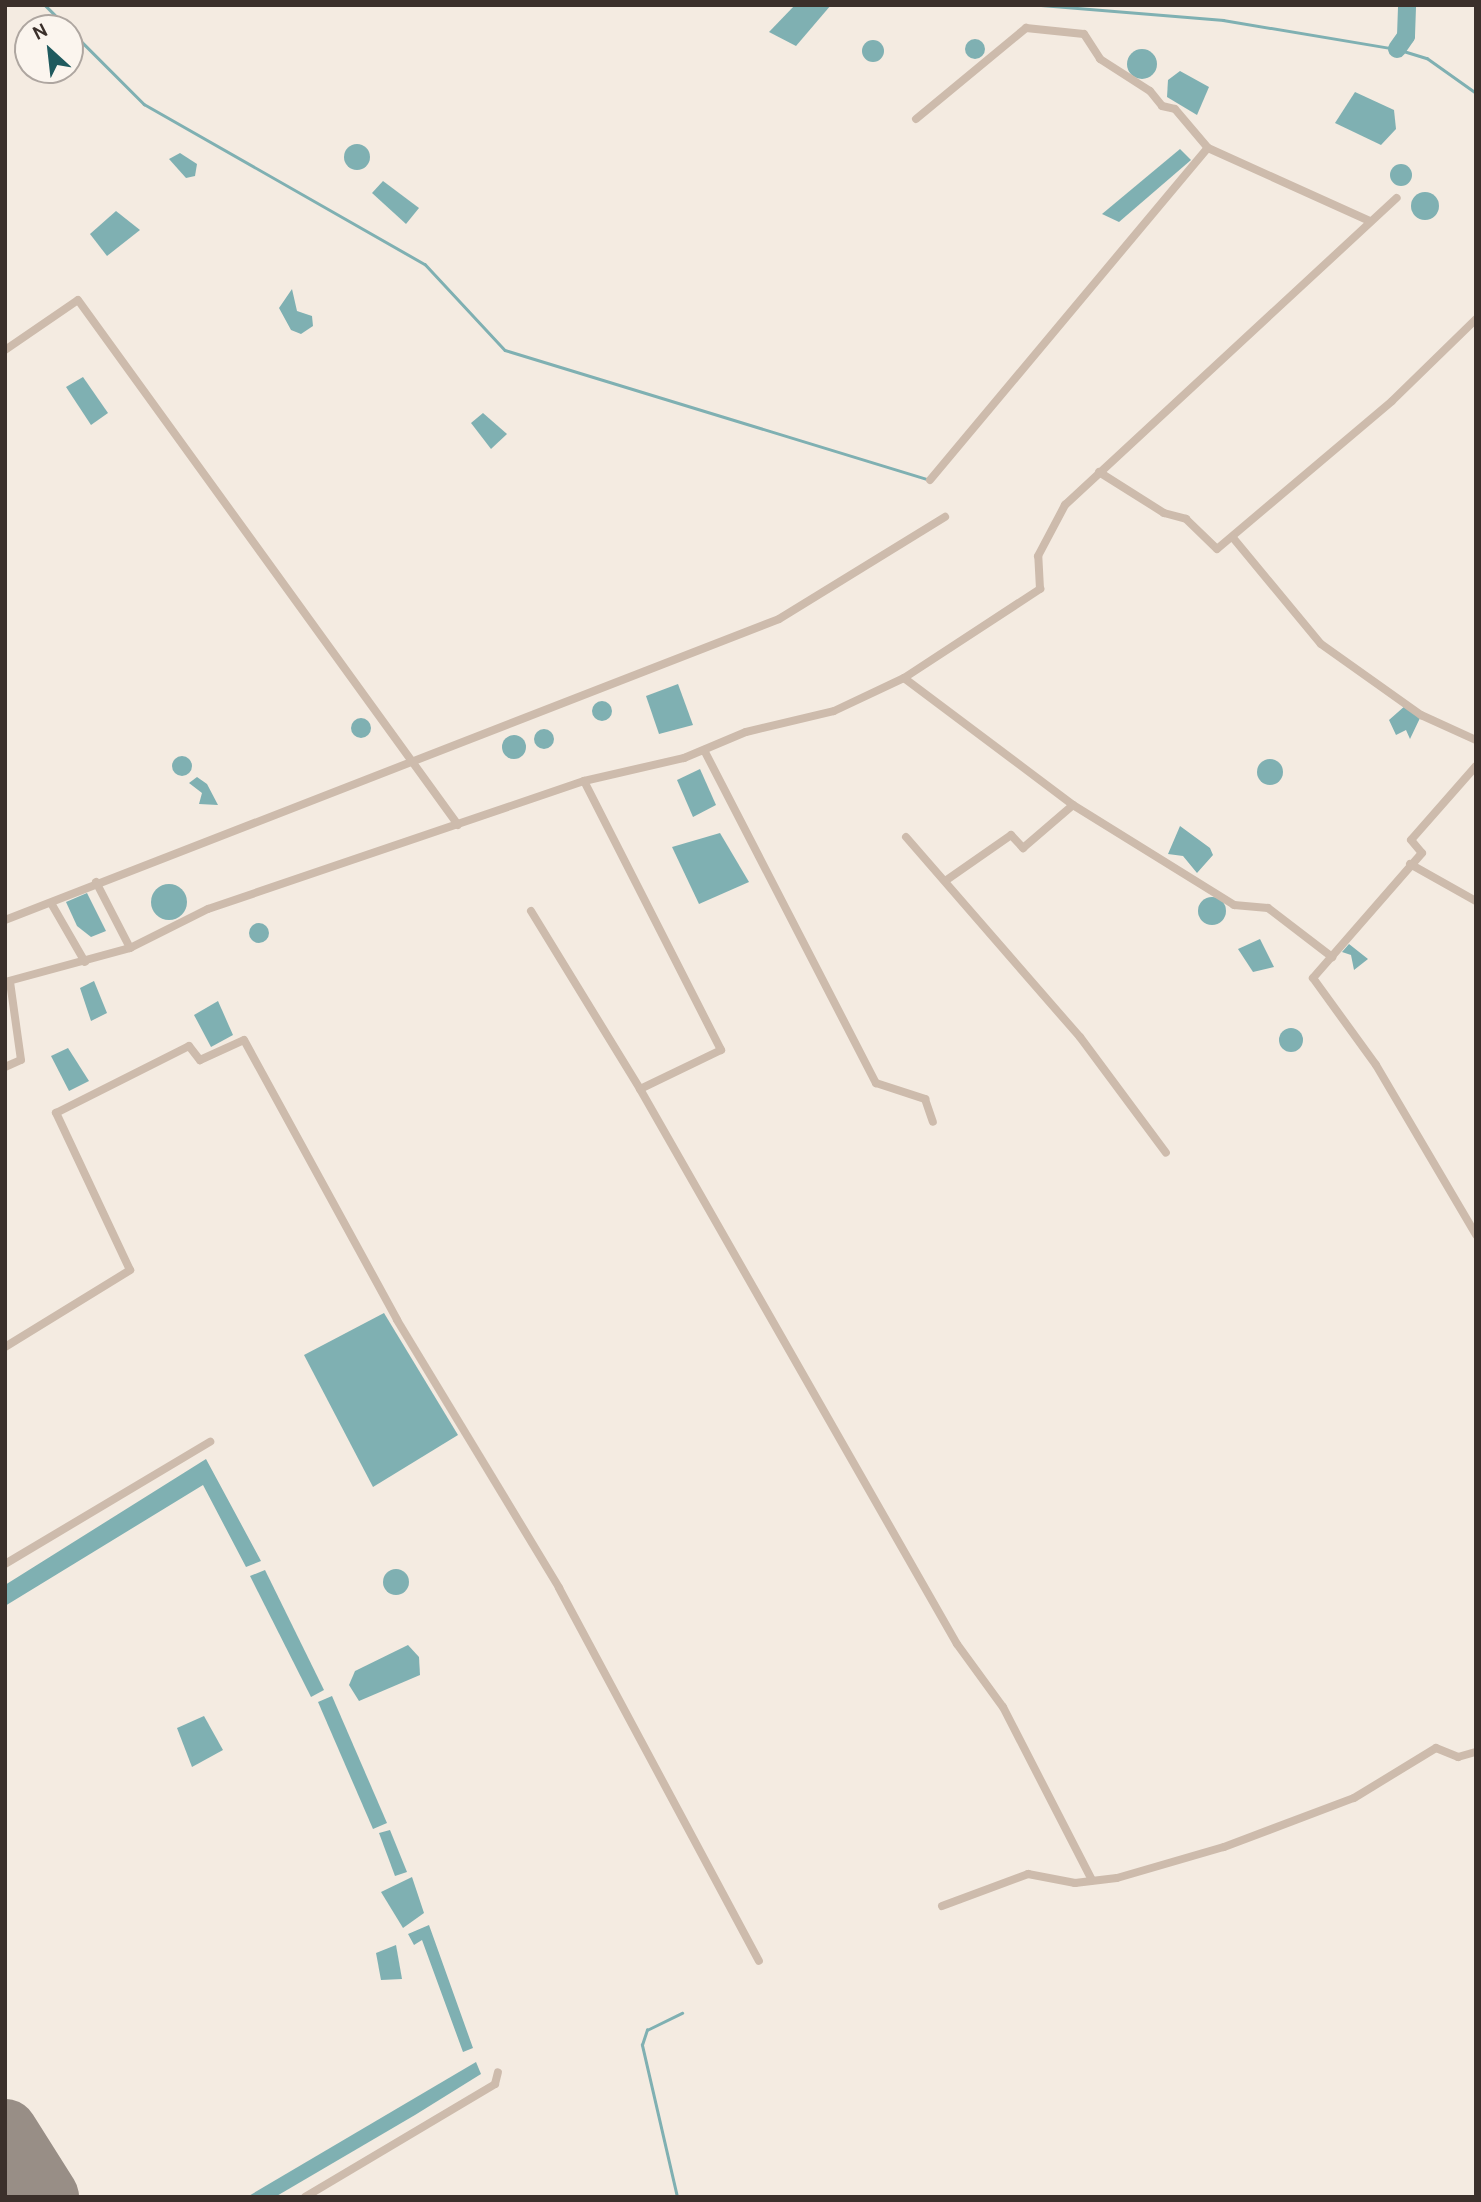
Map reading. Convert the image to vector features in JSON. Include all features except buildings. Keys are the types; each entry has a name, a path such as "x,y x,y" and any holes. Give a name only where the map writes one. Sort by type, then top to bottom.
{"street":[{"path":"916,119 1019,32 1035,28 1090,37 1100,59 1150,91 1162,106 1175,109 1208,148 1370,221"},
{"path":"930,480 1208,148"},
{"path":"5,1068 20,1060 8,982 130,948 208,909 584,781 704,750 746,732 834,711 904,678 1040,589 1038,556 1046,534 1065,505 1397,198"},
{"path":"5,350 78,300 419,764 458,825"},
{"path":"1099,472 1164,513 1186,519 1217,549 1234,539 1476,319"},
{"path":"5,920 96,882 419,764 779,620 945,517"},
{"path":"1234,539 1321,645 1421,715 1476,740"},
{"path":"904,678 1073,805 1234,905 1268,908 1332,957"},
{"path":"704,750 876,1083 925,1099 933,1122"},
{"path":"1476,766 1411,841 1422,853 1313,978 1376,1065 1476,1235"},
{"path":"584,781 721,1050 640,1089"},
{"path":"948,879 1011,835 1023,848 1073,805"},
{"path":"906,837 948,879 1080,1037 1166,1153"},
{"path":"1410,864 1476,901"},
{"path":"96,882 130,948"},
{"path":"51,903 85,962"},
{"path":"531,911 640,1089 957,1644 1003,1707 1092,1880"},
{"path":"5,1347 130,1270 57,1113 190,1045 200,1060 244,1040 397,1320 559,1588 759,1961"},
{"path":"5,1563 210,1442"},
{"path":"942,1906 1028,1874 1053,1882 1092,1880 1224,1847 1354,1798 1436,1748 1458,1757 1476,1752"},
{"path":"305,2197 495,2084 498,2072"}],"water":[{"path":"795,5 831,5 796,46 769,32"},
{"path":"971,39 979,39 985,49 979,59 971,59 965,53 965,45"},
{"path":"873,40 881,43 884,51 881,59 873,62 865,59 862,51 865,43"},
{"path":"1142,49 1153,53 1157,64 1153,75 1142,79 1131,75 1127,64 1131,53"},
{"path":"1180,71 1209,87 1197,115 1167,97 1168,80"},
{"path":"1355,92 1394,110 1396,129 1381,145 1335,123"},
{"path":"357,144 366,148 370,157 366,166 357,170 348,166 344,157 348,148"},
{"path":"1180,149 1191,160 1119,222 1102,214"},
{"path":"180,153 197,164 195,176 186,178 169,159"},
{"path":"1401,164 1409,167 1412,175 1409,183 1401,186 1393,183 1390,175 1393,167"},
{"path":"383,181 419,208 406,224 372,193"},
{"path":"1425,192 1435,196 1439,206 1435,216 1425,220 1415,216 1411,206 1415,196"},
{"path":"116,211 140,230 107,256 90,234"},
{"path":"292,289 297,311 312,316 313,326 301,334 291,330 279,308"},
{"path":"83,377 108,413 91,425 66,387"},
{"path":"483,413 507,434 491,449 471,423"},
{"path":"678,684 693,725 659,734 646,696"},
{"path":"598,701 606,701 612,711 606,721 598,721 592,715 592,707"},
{"path":"1406,705 1420,718 1410,739 1406,730 1396,735 1389,720"},
{"path":"361,718 368,721 371,728 368,735 361,738 354,735 351,728 354,721"},
{"path":"540,729 548,729 554,739 548,749 540,749 534,743 534,735"},
{"path":"514,735 522,739 526,747 522,755 514,759 506,755 502,747 506,739"},
{"path":"182,756 189,759 192,766 189,773 182,776 175,773 172,766 175,759"},
{"path":"1270,759 1279,763 1283,772 1279,781 1270,785 1261,781 1257,772 1261,763"},
{"path":"700,769 716,805 693,817 677,780"},
{"path":"197,777 207,784 218,805 199,804 202,793 189,783"},
{"path":"1180,826 1210,848 1213,855 1197,873 1183,856 1168,854"},
{"path":"720,833 749,882 699,904 672,847"},
{"path":"169,884 182,889 187,902 182,915 169,920 156,915 151,902 156,889"},
{"path":"87,893 106,931 91,937 77,926 66,902"},
{"path":"1212,897 1222,901 1226,911 1222,921 1212,925 1202,921 1198,911 1202,901"},
{"path":"255,923 263,923 269,933 263,943 255,943 249,937 249,929"},
{"path":"1260,939 1274,967 1253,972 1238,949"},
{"path":"1349,944 1368,959 1354,970 1351,955 1342,952"},
{"path":"94,981 107,1013 91,1021 80,988"},
{"path":"218,1001 233,1035 211,1047 194,1015"},
{"path":"1291,1028 1302,1035 1303,1040 1296,1051 1291,1052 1280,1045 1279,1040 1286,1029"},
{"path":"68,1048 89,1081 69,1091 51,1056"},
{"path":"384,1313 458,1435 373,1487 304,1355"},
{"path":"206,1459 261,1561 246,1567 203,1485 5,1606 5,1585"},
{"path":"396,1569 405,1573 409,1582 405,1591 396,1595 387,1591 383,1582 387,1573"},
{"path":"265,1570 324,1690 311,1697 250,1576"},
{"path":"408,1645 419,1657 420,1675 359,1701 349,1685 355,1671"},
{"path":"332,1696 387,1823 373,1829 318,1702"},
{"path":"204,1716 223,1750 192,1767 177,1728"},
{"path":"390,1830 407,1872 395,1876 379,1833"},
{"path":"412,1877 424,1913 403,1928 381,1892"},
{"path":"429,1925 473,2048 463,2052 422,1940 414,1945 408,1934"},
{"path":"396,1945 402,1979 381,1980 376,1953"},
{"path":"476,2062 481,2074 415,2115 275,2197 247,2197"}],"waterway":[{"path":"45,5 54,14"},
{"path":"1041,5 1223,20 1397,49 1427,58 1476,93"},
{"path":"1397,49 1406,36 1407,5"},
{"path":"84,44 144,104 425,264 505,350 928,479"},
{"path":"677,2197 642,2045 647,2030 682,2013"}],"runway":[{"path":"5,2132 46,2197"}]}
